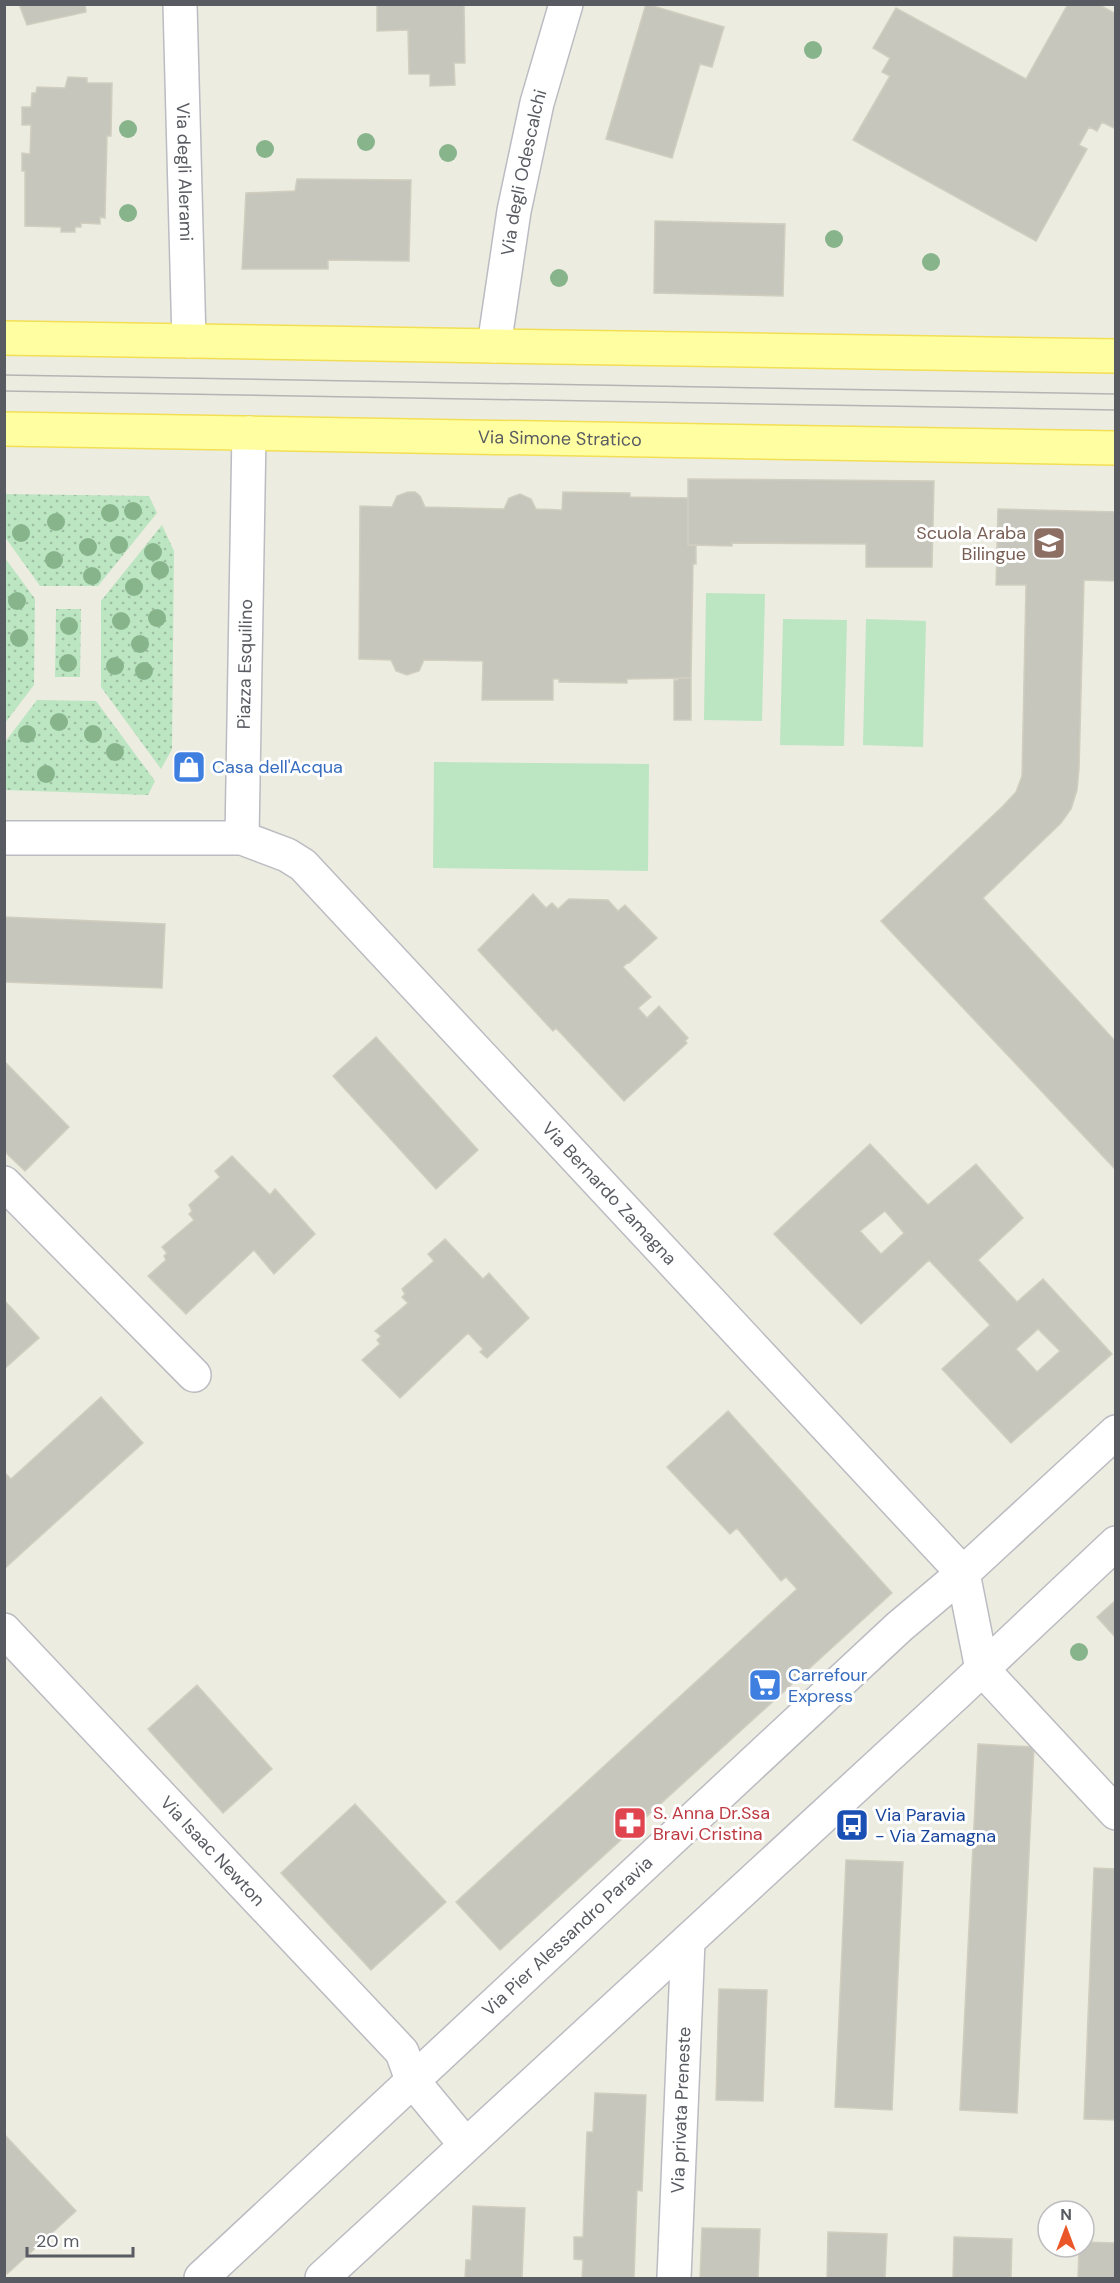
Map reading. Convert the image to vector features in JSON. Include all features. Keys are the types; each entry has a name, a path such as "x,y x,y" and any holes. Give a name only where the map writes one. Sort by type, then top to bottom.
{"main road":[{"path":"4,338 1116,356"},
{"name":"Via Simone Stratico","path":"4,429 1116,448"}],"street":[{"name":"Via degli Alerami","path":"180,4 189,341"},
{"name":"Via degli Odescalchi","path":"494,346 514,211 537,103 566,4"},
{"name":"Piazza Esquilino","path":"242,838 249,433"},
{"path":"4,838 242,838"},
{"name":"Via Bernardo Zamagna","path":"242,838 287,855 303,865 963,1573"},
{"path":"4,1183 194,1375"},
{"name":"Via Pier Alessandro Paravia","path":"201,2278 899,1627 963,1573 1116,1432"},
{"path":"322,2278 1116,1543"},
{"path":"963,1573 982,1669 1116,1813"},
{"name":"Via Isaac Newton","path":"4,1630 402,2052 412,2080"},
{"name":"Via privata Preneste","path":"674,2278 688,1941"},
{"path":"412,2080 465,2144"}],"green space":[{"path":"4,494 149,496 157,513 98,586 40,586 5,537"},
{"path":"162,525 174,551 172,749 161,769 101,687 101,601"},
{"path":"5,558 35,599 34,685 5,723"},
{"path":"706,593 765,594 762,721 704,720"},
{"path":"56,609 81,609 80,677 55,677"},
{"path":"783,619 847,620 844,746 780,745"},
{"path":"866,619 926,621 923,747 863,745"},
{"path":"37,700 96,701 155,781 148,795 5,790 5,742"},
{"path":"434,762 649,764 648,871 433,868"}],"building":[{"path":"19,4 85,4 86,12 27,25"},
{"path":"377,4 464,5 465,63 454,63 455,85 430,86 430,74 409,74 408,30 377,31"},
{"path":"646,4 724,27 712,67 700,64 672,158 606,139"},
{"path":"1068,4 1098,4 1116,14 1116,125 1114,128 1102,122 1097,131 1089,127 1079,145 1087,149 1036,241 853,140 890,76 882,72 890,58 873,48 896,8 1026,79"},
{"path":"68,77 87,78 87,83 112,83 111,136 107,136 105,218 100,217 100,224 81,223 81,227 75,227 75,232 61,232 61,227 25,226 25,171 22,171 22,153 30,154 31,125 22,125 22,107 31,107 32,93 36,93 37,87 65,88"},
{"path":"297,179 411,180 409,261 328,260 328,269 242,269 246,193 295,191"},
{"path":"655,221 785,224 783,296 654,293"},
{"path":"688,479 934,481 932,567 866,567 866,544 688,545"},
{"path":"415,492 420,496 425,507 504,509 509,498 520,494 531,499 536,509 562,510 563,492 630,493 630,497 688,498 688,545 696,545 696,564 693,564 691,678 627,679 627,683 559,682 559,679 553,679 553,700 482,700 483,661 424,660 419,671 407,675 396,671 391,660 359,659 360,506 392,507 397,496"},
{"path":"998,509 1116,512 1116,581 1084,580 1079,769 1077,790 1071,809 1061,823 983,898 1116,1042 1116,1170 881,921 1002,807 1016,792 1022,776 1026,585 996,585"},
{"path":"691,678 691,720 674,720 674,680"},
{"path":"533,894 546,908 552,903 558,909 569,899 608,900 618,911 625,905 657,938 623,967 651,997 638,1008 647,1018 659,1006 688,1038 685,1041 687,1043 624,1101 556,1028 553,1031 478,950"},
{"path":"4,917 165,924 162,988 4,982"},
{"path":"376,1037 478,1150 436,1189 333,1076"},
{"path":"4,1061 69,1127 25,1171 4,1151"},
{"path":"870,1144 928,1205 976,1164 1023,1218 978,1260 1017,1302 1043,1279 1112,1354 1011,1443 942,1369 990,1325 929,1260 861,1324 774,1234","holes":["885,1211 904,1233 881,1254 860,1231","1038,1329 1060,1351 1037,1372 1016,1349"]},
{"path":"232,1156 270,1195 275,1189 315,1234 274,1274 254,1250 186,1314 148,1276 166,1260 164,1256 167,1253 162,1247 194,1220 189,1214 192,1211 189,1205 220,1177 215,1171"},
{"path":"445,1239 483,1279 489,1273 529,1318 487,1358 480,1352 483,1349 468,1333 400,1398 362,1360 380,1344 377,1340 381,1336 375,1331 408,1303 402,1297 405,1294 402,1289 434,1261 428,1254"},
{"path":"4,1300 39,1338 4,1369"},
{"path":"101,1397 143,1443 4,1569 4,1472 11,1479"},
{"path":"728,1411 892,1593 500,1950 456,1902 797,1589 786,1577 781,1581 737,1528 730,1534 667,1467"},
{"path":"1116,1600 1116,1638 1097,1617"},
{"path":"197,1685 272,1769 223,1813 148,1729"},
{"path":"978,1744 1034,1747 1017,2113 960,2110"},
{"path":"355,1804 446,1902 371,1970 281,1873"},
{"path":"846,1860 903,1862 892,2110 835,2107"},
{"path":"1094,1868 1116,1869 1116,2120 1084,2119"},
{"path":"719,1989 767,1990 763,2101 716,2100"},
{"path":"595,2093 646,2095 642,2191 637,2190 634,2278 582,2278 583,2260 574,2259 574,2237 583,2237 587,2132 593,2132"},
{"path":"4,2134 76,2211 7,2274 4,2271"},
{"path":"473,2206 525,2208 522,2278 465,2278 466,2260 471,2260"},
{"path":"702,2228 760,2229 758,2278 700,2278"},
{"path":"828,2232 887,2234 885,2278 827,2278"},
{"path":"954,2237 1012,2239 1011,2278 953,2278"},
{"path":"1096,2242 1116,2243 1116,2278 1078,2278 1079,2259 1096,2259"}],"tram line":[{"path":"4,375 1116,394"},
{"path":"4,391 1116,410"}],"place":[{"name":"Scuola Araba Bilingue","path":"1049,543"},
{"name":"Casa dell'Acqua","path":"189,767"},
{"name":"Carrefour Express","path":"765,1685"},
{"name":"S. Anna Dr.Ssa Bravi Cristina","path":"630,1823"},
{"name":"Via Paravia - Via Zamagna","path":"852,1825"}]}
